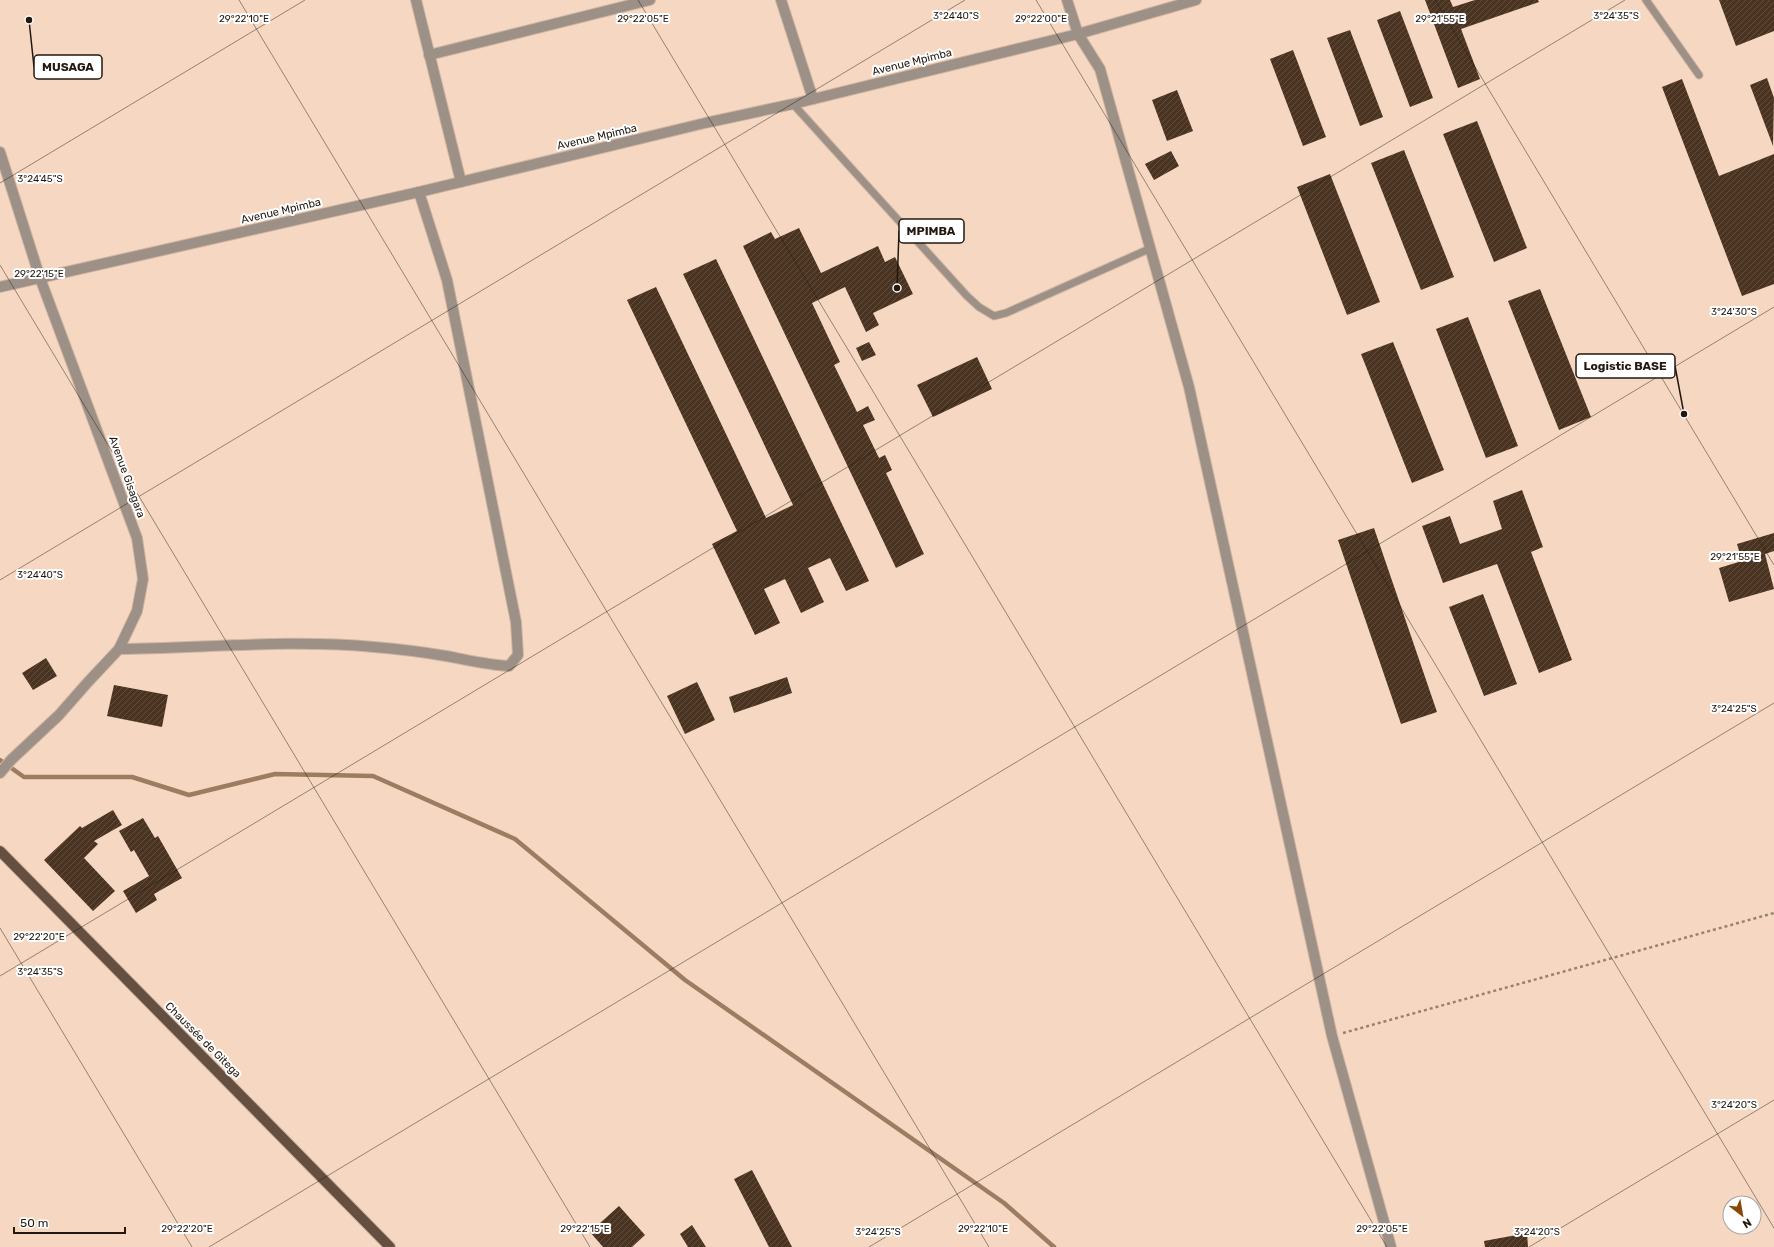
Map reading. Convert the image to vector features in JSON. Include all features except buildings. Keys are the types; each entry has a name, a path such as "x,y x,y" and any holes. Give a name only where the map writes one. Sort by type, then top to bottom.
{"main road":[{"name":"Chaussée de Gitega","path":"0,851 390,1247"}],"street":[{"path":"416,0 460,182"},
{"path":"429,55 650,0"},
{"path":"781,0 813,99"},
{"path":"1067,0 1078,34 1100,69 1149,249 1189,387 1332,1036 1391,1247"},
{"name":"Avenue Mpimba","path":"0,287 419,192 793,104 1078,34 1196,0"},
{"name":"Avenue Gisagara","path":"0,152 40,278 137,538 143,579 137,611 119,649 59,715 11,760 0,773"},
{"path":"119,649 179,649 282,644 374,647 446,656 493,666 509,666 518,655 516,622 447,280 419,192"}],"lane":[{"path":"1646,0 1699,75"},
{"path":"793,104 967,296 979,307 994,316 1149,249"}],"path":[{"path":"1332,1036 1774,913"}],"waterway":[{"path":"0,760 24,777 132,777 189,795 275,774 373,776 515,839 685,980 1004,1203 1054,1247"}],"place":[{"name":"MUSAGA","path":"29,20"},
{"name":"MPIMBA","path":"897,288"},
{"name":"Logistic BASE","path":"1684,414"}]}
